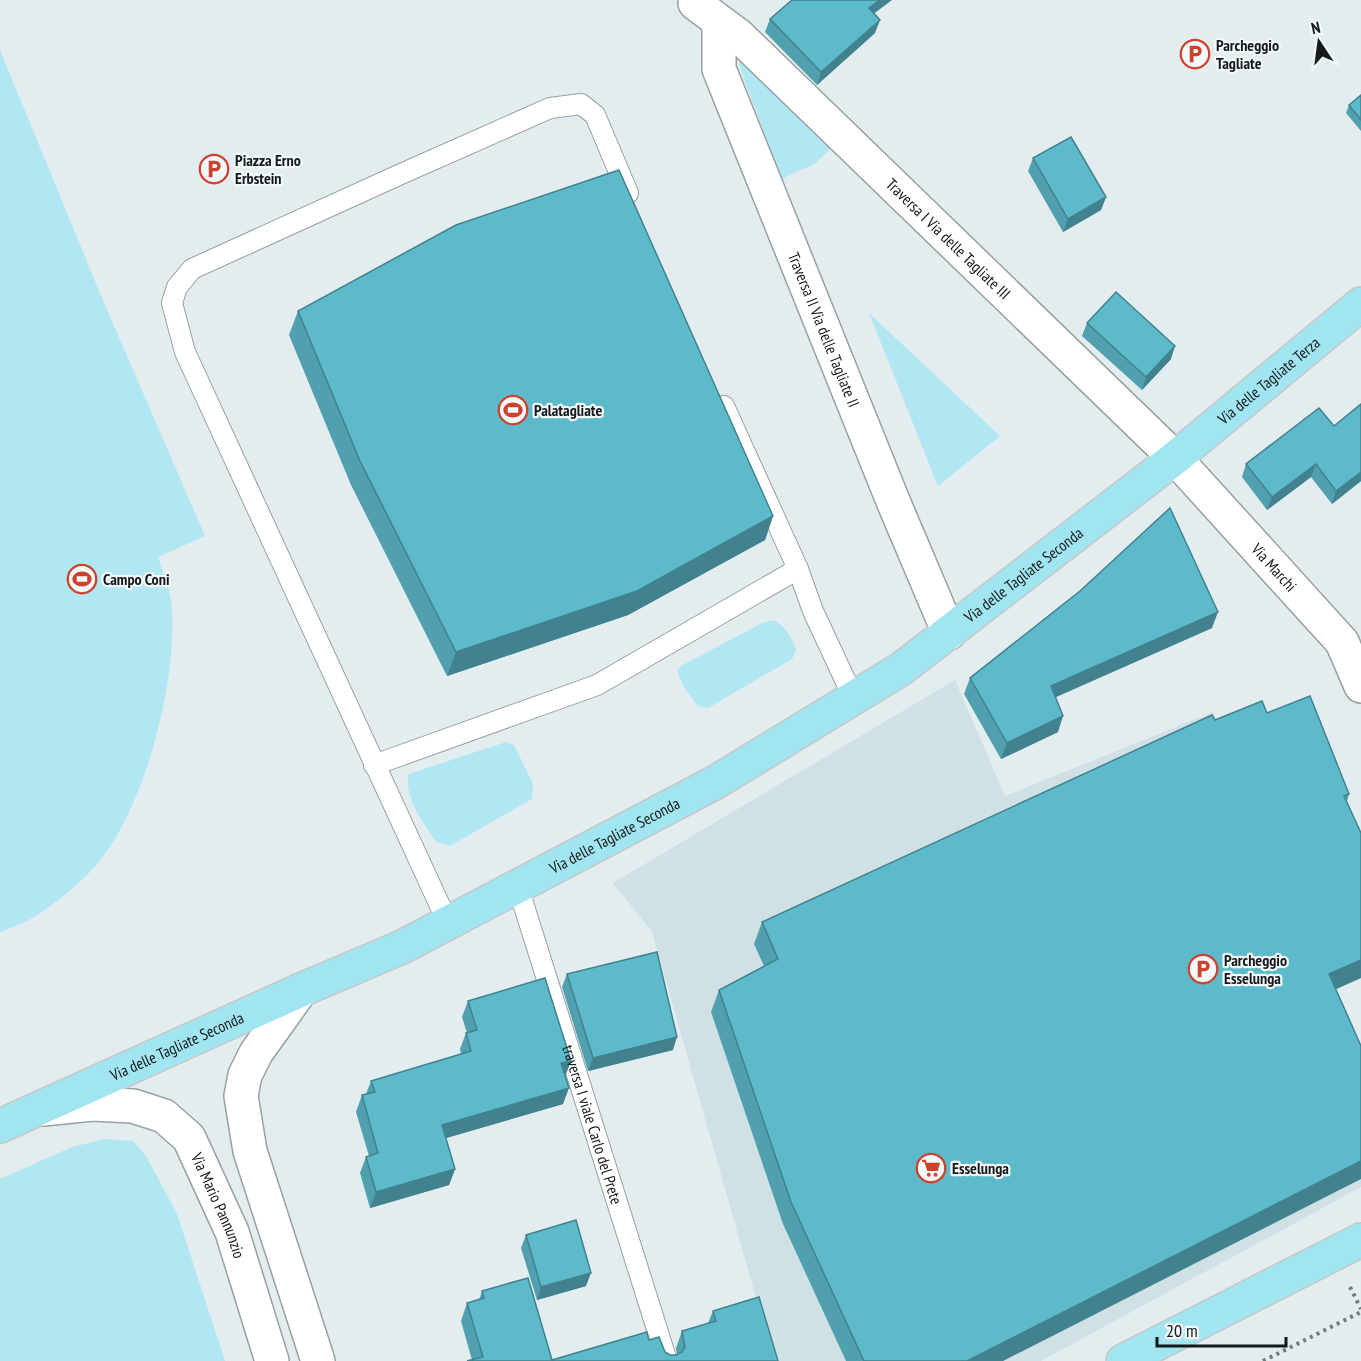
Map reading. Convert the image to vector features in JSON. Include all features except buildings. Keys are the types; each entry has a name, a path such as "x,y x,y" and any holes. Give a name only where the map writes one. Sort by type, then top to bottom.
{"main road":[{"name":"Via delle Tagliate Terza","path":"1175,458 1361,304"},
{"name":"Via delle Tagliate Seconda","path":"0,1126 301,990 402,947 716,782 902,669 1175,458"},
{"path":"1123,1361 1361,1240"}],"street":[{"name":"Traversa I Via delle Tagliate III","path":"695,6 739,36 1175,458"},
{"name":"Traversa II Via delle Tagliate II","path":"695,6 884,480 949,633"},
{"name":"Via Marchi","path":"1175,458 1342,642 1361,686"},
{"path":"301,990 256,1053 245,1075 241,1096 250,1151 318,1361"},
{"name":"Via Mario Pannunzio","path":"37,1110 92,1104 133,1106 164,1116 189,1138 232,1232 272,1361"}],"lane":[{"path":"448,923 185,352 172,303 177,287 192,269 550,108 581,104 595,115 638,214"},
{"path":"716,386 798,570 813,611 854,699"},
{"path":"374,765 597,685 798,570"},
{"name":"traversa I viale Carlo del Prete","path":"518,887 666,1361"}],"path":[{"path":"1263,1361 1361,1312"}],"shaded area":[{"name":"Campo Coni","path":"0,50 102,298 205,536 158,557 171,601 170,668 153,746 141,785 125,820 107,851 74,887 29,920 0,932"},
{"path":"742,55 836,144 814,164 782,179 739,66"},
{"path":"869,313 1000,436 938,486"},
{"path":"774,620 785,629 792,641 796,650 792,659 708,708 698,706 684,687 677,671 681,666 762,623"},
{"path":"955,680 1005,796 1213,712 1361,1055 1361,1187 1041,1361 774,1361 652,932 613,883"},
{"path":"506,742 514,745 533,784 532,799 450,846 436,842 412,801 408,783 409,774"},
{"path":"105,1139 133,1141 146,1156 177,1214 225,1361 0,1361 0,1179 72,1147"}],"place":[{"name":"Parcheggio Tagliate","path":"1195,54"},
{"name":"Piazza Erno Erbstein","path":"214,169"},
{"name":"Palatagliate","path":"513,410"},
{"name":"Campo Coni","path":"82,579"},
{"name":"Parcheggio Esselunga","path":"1203,969"},
{"name":"Esselunga","path":"931,1168"}]}
